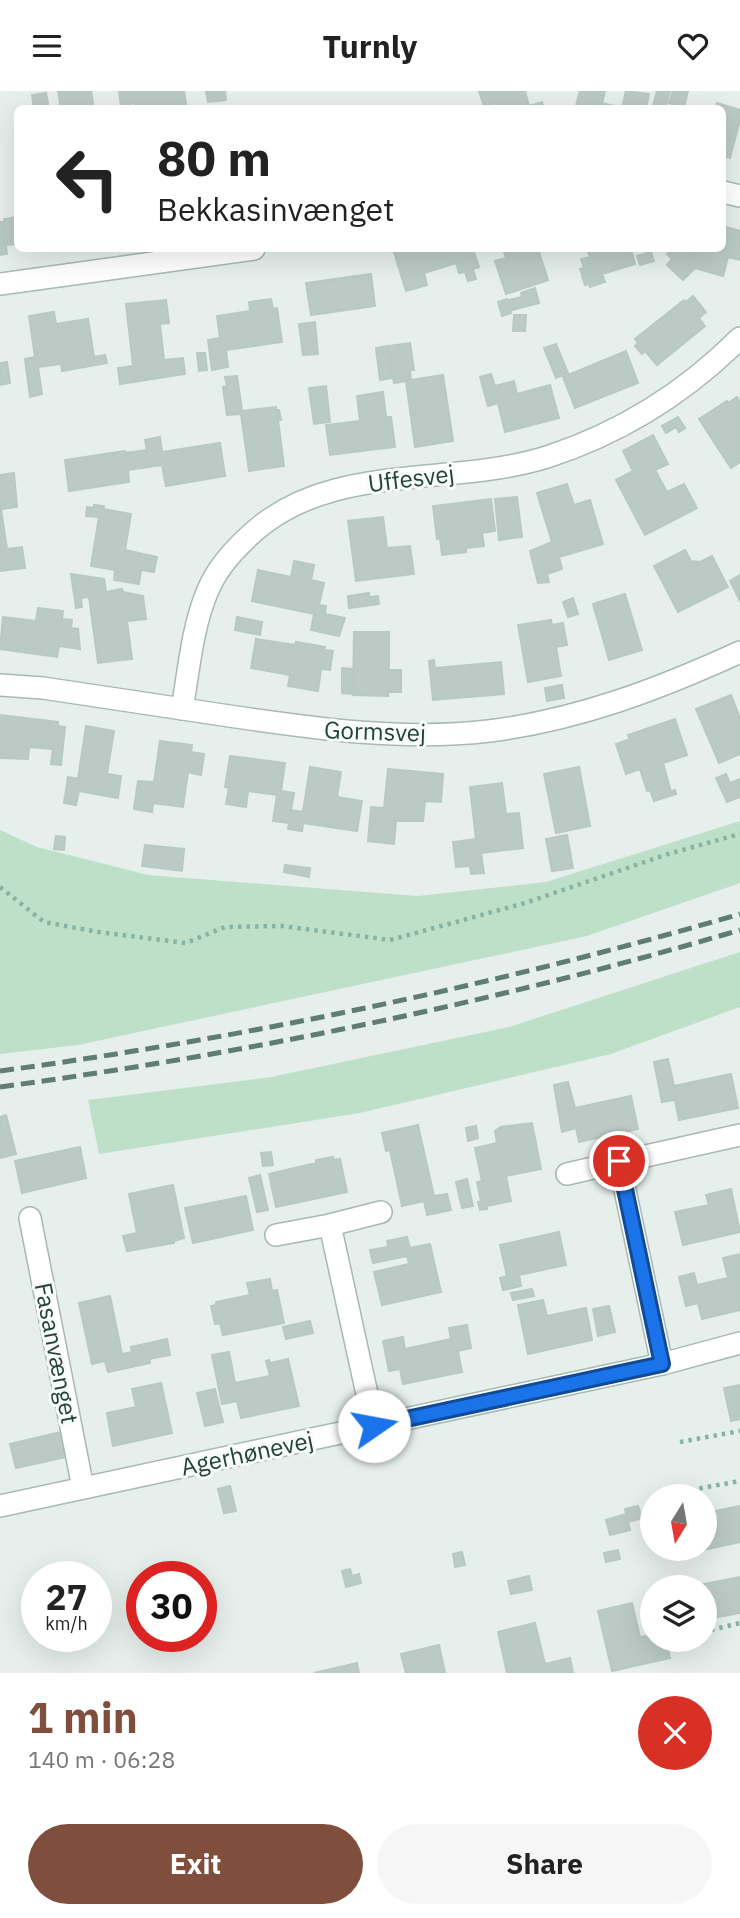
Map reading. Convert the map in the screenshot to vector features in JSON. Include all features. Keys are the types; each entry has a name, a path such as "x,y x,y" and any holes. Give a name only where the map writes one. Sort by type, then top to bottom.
{"street":[{"path":"0,284 232,252"},
{"name":"Uffesvej","path":"182,709 197,623 208,588 233,551 261,523 295,502 346,486 493,469 547,457 604,434 657,406 709,368 740,338"},
{"name":"Gormsvej","path":"0,685 43,688 327,730 405,734 489,731 583,713 670,684 740,652"},
{"path":"567,1174 740,1135"},
{"path":"619,1161 662,1364"},
{"path":"276,1235 382,1212"},
{"name":"Fasanvænget","path":"30,1218 83,1488"},
{"path":"330,1225 374,1426"},
{"name":"Agerhønevej","path":"0,1506 662,1364 740,1343"}],"path":[{"path":"0,887 44,922 98,932 186,943 225,927 282,926 390,940 525,903 740,834"},
{"path":"680,1442 740,1431"},
{"path":"718,1485 740,1481"},
{"path":"717,1629 740,1623"}],"green space":[{"path":"740,821 740,883 587,936 78,1045 0,1054 0,830 37,847 148,875 418,896 546,882"},
{"path":"740,952 740,1007 611,1054 360,1113 99,1154 88,1100 271,1077 509,1027"}],"building":[{"path":"58,91 91,91 93,105 60,105"},
{"path":"119,91 184,91 186,104 135,103 121,105"},
{"path":"206,91 225,91 226,100 208,102"},
{"path":"479,91 525,91 529,105 495,103 484,105"},
{"path":"580,91 605,91 602,103 610,105 576,105"},
{"path":"626,91 649,94 647,105 623,105"},
{"path":"657,91 670,91 666,105 653,105"},
{"path":"673,91 688,91 684,105 669,103"},
{"path":"46,93 48,105 33,105 32,95"},
{"path":"726,106 740,110 730,158 726,157"},
{"path":"14,218 14,244 7,245 4,219"},
{"path":"0,222 3,222 7,254 0,255"},
{"path":"726,227 740,231 740,260 728,257 723,276 695,268 683,280 667,265 672,259 667,254 669,252 726,252"},
{"path":"394,252 474,252 479,267 473,269 476,279 468,281 465,272 459,273 456,263 424,273 427,285 406,291"},
{"path":"504,252 539,252 548,280 506,294 495,261 506,258"},
{"path":"588,252 632,252 635,264 602,274 605,282 590,287 589,284 585,285 582,276 586,275 582,274 580,269 584,268 581,259 590,257"},
{"path":"651,252 654,261 640,265 637,256"},
{"path":"371,274 375,306 311,315 306,283"},
{"path":"535,288 539,303 512,310 509,300 522,297 521,293"},
{"path":"693,296 706,312 699,318 705,326 657,365 645,351 642,354 635,346 638,343 635,339 684,300 686,302"},
{"path":"271,299 273,309 277,308 282,342 226,350 228,367 212,370 208,340 220,338 217,316 250,311 249,302"},
{"path":"507,299 511,313 502,316 498,302"},
{"path":"166,300 169,323 160,324 164,360 183,358 185,374 120,384 118,368 133,366 126,304"},
{"path":"54,312 56,324 88,319 94,357 105,355 107,363 62,371 61,364 38,367 42,394 30,397 25,359 35,357 29,316"},
{"path":"514,315 526,315 525,331 513,331"},
{"path":"315,322 318,354 303,355 299,324"},
{"path":"410,343 414,370 410,370 411,380 443,375 453,441 415,447 406,381 394,383 388,346"},
{"path":"556,344 568,373 556,378 544,348"},
{"path":"388,346 392,378 380,380 376,348"},
{"path":"626,351 638,383 575,408 563,377"},
{"path":"197,353 205,353 207,370 199,371"},
{"path":"7,362 10,383 0,385 0,363"},
{"path":"491,374 495,386 514,381 517,394 550,385 559,418 505,432 498,403 488,406 480,377"},
{"path":"237,376 242,411 276,407 276,410 279,410 284,466 249,471 241,414 227,415 223,387 227,386 225,377"},
{"path":"326,386 330,422 314,424 309,388"},
{"path":"383,392 386,417 391,417 395,447 330,455 326,425 360,421 357,396"},
{"path":"737,397 740,402 740,462 731,468 699,419"},
{"path":"678,417 685,428 679,432 676,427 666,433 662,426"},
{"path":"653,435 668,464 655,470 667,492 684,484 697,508 645,535 616,480 633,471 623,451"},
{"path":"160,437 162,452 220,443 225,476 166,486 162,465 128,470 129,482 69,491 65,460 147,450 145,440"},
{"path":"14,473 17,507 1,509 7,549 22,547 25,568 0,571 0,475"},
{"path":"567,484 574,505 590,500 603,544 559,557 562,569 547,574 549,582 538,583 530,551 552,542 537,493"},
{"path":"517,497 522,537 499,540 495,499"},
{"path":"491,499 495,531 482,533 484,546 442,555 433,506"},
{"path":"94,505 131,514 125,550 157,557 154,572 141,570 139,584 114,580 115,570 91,566 99,517 86,516 87,507 93,508"},
{"path":"383,517 387,548 410,546 414,574 356,581 348,521"},
{"path":"685,550 691,561 700,562 712,556 728,587 678,612 654,566"},
{"path":"294,561 314,565 311,580 324,583 319,605 326,606 325,614 345,618 339,636 311,630 314,614 252,601 258,570 291,577"},
{"path":"71,574 104,579 106,592 122,589 123,592 143,596 146,619 127,621 132,659 98,663 89,597 81,598 82,607 76,608"},
{"path":"740,575 740,601 730,581"},
{"path":"369,593 369,597 378,596 379,604 349,608 348,596"},
{"path":"625,594 642,650 609,660 593,604"},
{"path":"573,598 578,614 568,617 563,602"},
{"path":"38,608 63,611 62,619 72,620 71,628 78,629 80,649 59,646 57,657 0,649 3,617 36,621"},
{"path":"237,617 262,622 260,635 235,630"},
{"path":"551,620 552,625 563,623 567,645 556,647 561,676 528,682 518,625"},
{"path":"354,632 389,632 389,670 401,670 401,692 388,692 388,696 353,695"},
{"path":"256,639 295,645 296,642 333,651 330,670 321,669 318,691 288,686 290,675 251,668"},
{"path":"434,660 435,668 501,662 504,694 433,700 429,661"},
{"path":"342,668 352,669 352,694 342,693"},
{"path":"562,685 564,698 547,701 545,688"},
{"path":"731,695 740,718 740,754 719,763 696,709"},
{"path":"0,715 58,722 58,726 65,727 61,765 51,764 53,749 29,747 28,759 0,758"},
{"path":"675,719 687,755 663,763 671,792 675,790 676,794 654,801 650,790 647,791 640,769 626,774 616,744 630,739 628,735"},
{"path":"86,726 114,731 107,774 121,776 118,798 79,791 76,805 64,803 68,777 78,779"},
{"path":"160,741 192,745 191,752 204,754 201,775 188,772 183,807 153,803 152,812 134,809 138,781 154,782"},
{"path":"230,756 285,763 281,791 294,793 291,810 303,812 310,767 341,772 337,797 362,801 357,831 303,823 302,831 288,829 289,823 273,821 277,795 248,791 246,807 226,804 229,788 225,787"},
{"path":"579,767 590,826 556,833 544,774"},
{"path":"388,769 443,774 441,802 425,801 423,821 396,821 394,844 368,841 371,807 384,808"},
{"path":"726,774 730,783 740,779 740,797 727,802 716,778"},
{"path":"502,783 506,814 519,813 523,848 481,853 484,873 471,874 470,866 456,867 453,842 476,839 470,787"},
{"path":"567,835 573,868 552,871 546,839"},
{"path":"56,836 65,837 64,850 54,849"},
{"path":"145,845 184,849 182,871 142,866"},
{"path":"285,865 310,868 309,877 284,872"},
{"path":"668,1059 674,1086 731,1074 738,1108 679,1120 675,1100 662,1102 654,1062"},
{"path":"568,1082 575,1108 631,1096 638,1129 579,1142 576,1128 562,1132 554,1085"},
{"path":"6,1115 16,1154 0,1158 0,1117"},
{"path":"532,1123 541,1169 506,1176 511,1201 480,1210 477,1182 482,1181 475,1148 497,1143 495,1131 501,1127"},
{"path":"418,1125 434,1196 447,1194 451,1210 427,1215 424,1201 402,1206 390,1150 386,1151 382,1133"},
{"path":"476,1126 478,1138 468,1141 466,1128"},
{"path":"80,1147 86,1178 22,1193 15,1161"},
{"path":"271,1152 273,1165 263,1166 261,1153"},
{"path":"333,1157 334,1160 340,1159 347,1192 276,1207 269,1174"},
{"path":"260,1175 268,1210 257,1212 249,1178"},
{"path":"467,1179 473,1206 462,1208 456,1182"},
{"path":"173,1185 184,1238 174,1243 127,1251 123,1236 137,1233 129,1194"},
{"path":"731,1189 740,1232 683,1245 675,1212 709,1205 706,1195"},
{"path":"246,1196 253,1230 193,1243 185,1208"},
{"path":"559,1232 566,1265 519,1275 521,1286 503,1290 500,1278 507,1276 500,1245"},
{"path":"407,1237 410,1248 430,1244 441,1292 382,1305 374,1272 409,1264 407,1256 373,1263 370,1250 388,1247 387,1241"},
{"path":"740,1254 740,1310 702,1319 698,1303 686,1306 679,1277 694,1273 697,1285 728,1278 723,1258"},
{"path":"270,1279 272,1291 277,1290 284,1323 223,1335 220,1323 215,1324 211,1306 216,1305 216,1302 250,1295 247,1283"},
{"path":"532,1289 534,1296 513,1300 511,1293"},
{"path":"110,1296 122,1354 132,1352 131,1347 167,1339 170,1355 149,1359 150,1363 108,1372 105,1361 92,1364 79,1303"},
{"path":"543,1300 547,1316 586,1308 592,1340 528,1354 518,1305"},
{"path":"609,1306 615,1332 598,1336 593,1309"},
{"path":"310,1321 313,1333 286,1339 283,1327"},
{"path":"467,1325 471,1348 458,1351 462,1372 403,1384 400,1369 389,1371 383,1341 403,1337 405,1349 451,1339 449,1328"},
{"path":"229,1352 235,1383 270,1376 266,1361 269,1360 270,1363 288,1359 299,1406 241,1418 237,1401 222,1404 212,1355"},
{"path":"161,1383 172,1433 113,1446 107,1413 136,1407 132,1389"},
{"path":"740,1385 740,1419 731,1421 724,1388"},
{"path":"215,1389 223,1422 205,1426 197,1393"},
{"path":"61,1432 66,1457 16,1468 10,1444"},
{"path":"230,1486 236,1511 224,1513 218,1489"},
{"path":"638,1506 640,1519 628,1522 630,1530 610,1535 606,1520 626,1514 625,1509"},
{"path":"740,1506 740,1542 718,1547 718,1510"},
{"path":"618,1550 620,1559 606,1562 604,1553"},
{"path":"462,1552 465,1565 455,1567 453,1554"},
{"path":"350,1569 352,1576 359,1574 361,1583 346,1587 342,1571"},
{"path":"529,1576 532,1590 511,1594 508,1581"},
{"path":"740,1577 740,1613 717,1617 717,1581"},
{"path":"632,1603 640,1637 640,1652 669,1652 670,1658 612,1671 598,1611"},
{"path":"535,1623 545,1664 570,1658 573,1673 507,1673 498,1632"},
{"path":"439,1645 445,1673 406,1673 401,1654"},
{"path":"357,1663 359,1673 314,1673"}],"railway":[{"path":"0,1071 187,1042 373,1006 557,964 740,914"},
{"path":"0,1087 187,1058 373,1023 557,980 740,930"}],"route":[{"path":"374,1426 662,1364 619,1161"}]}
